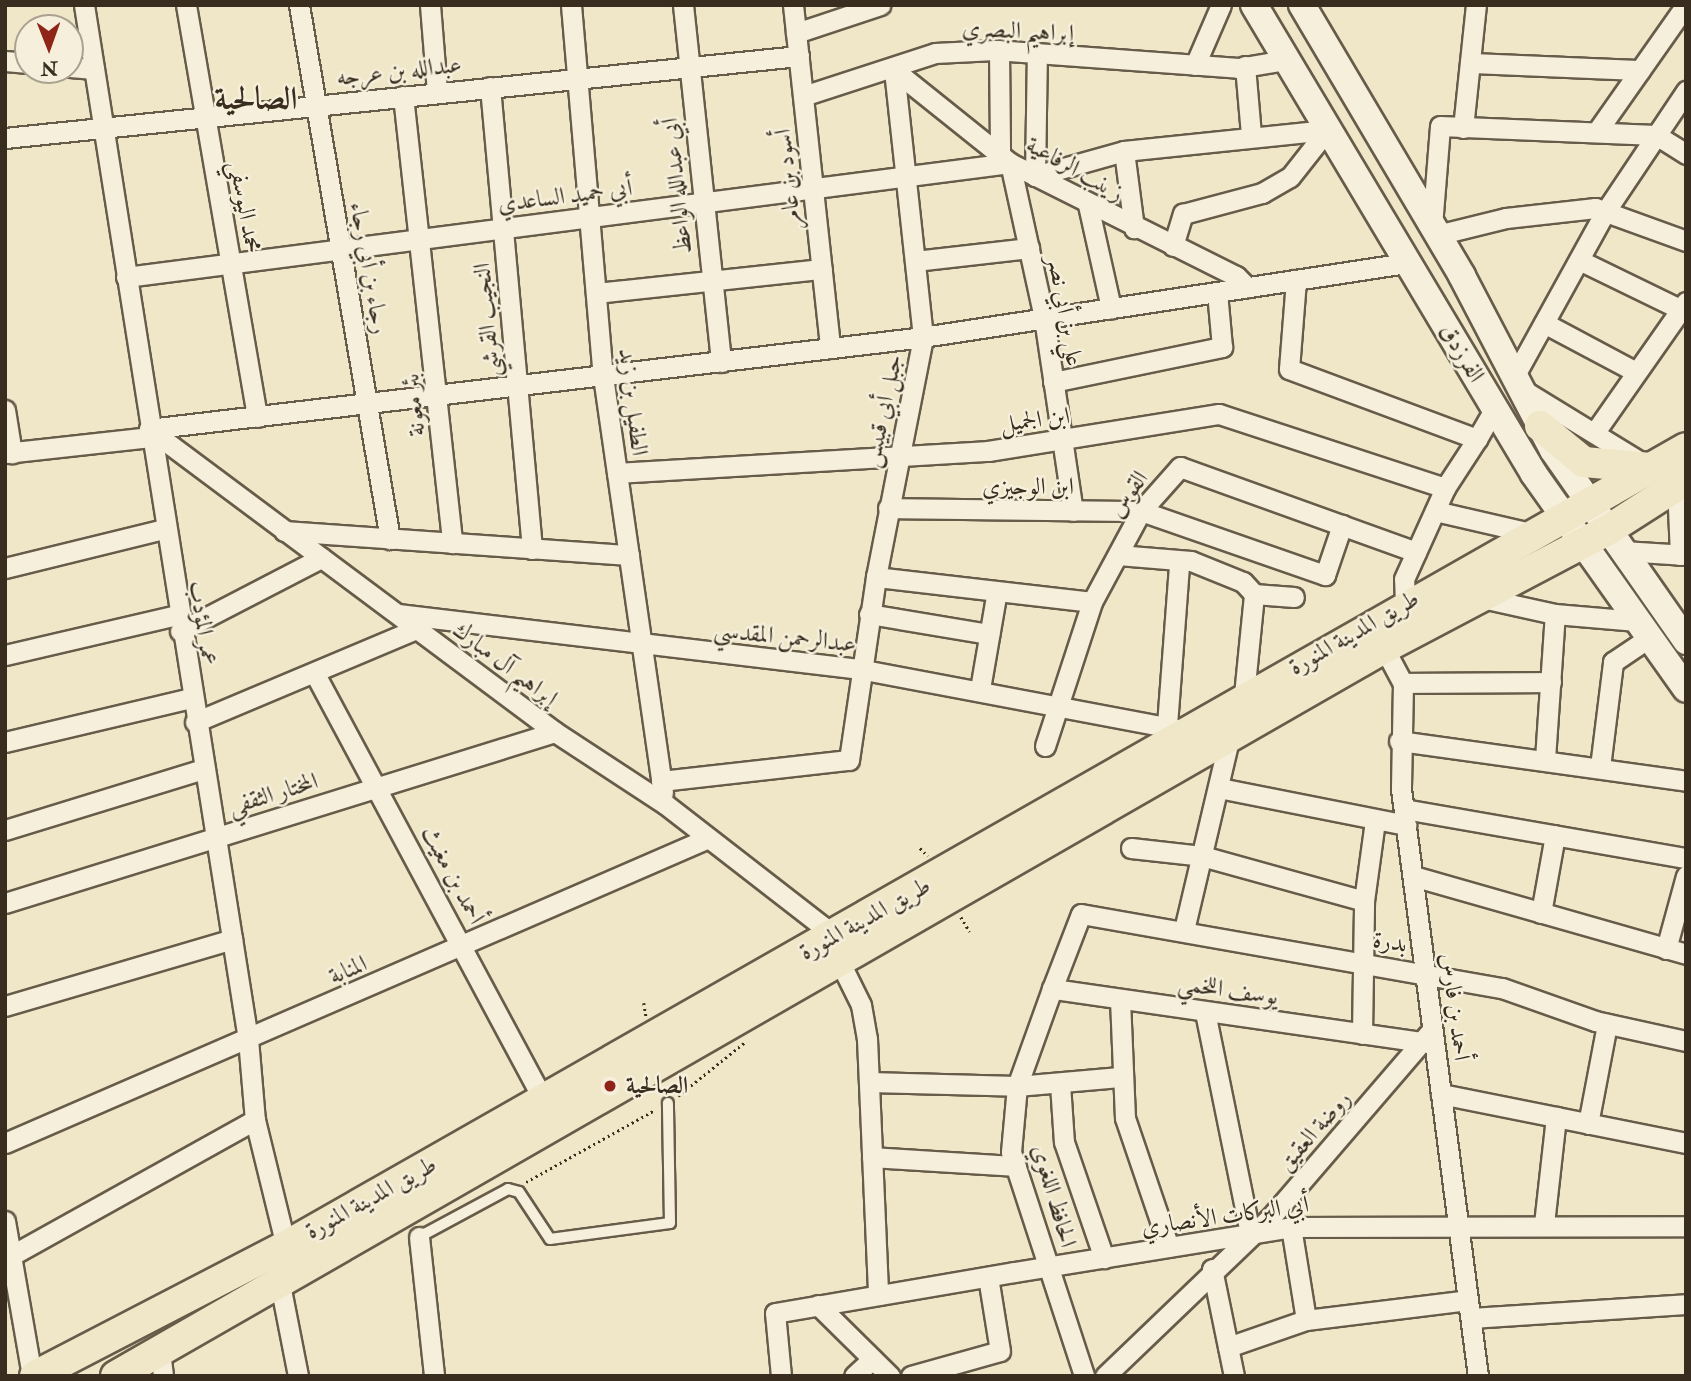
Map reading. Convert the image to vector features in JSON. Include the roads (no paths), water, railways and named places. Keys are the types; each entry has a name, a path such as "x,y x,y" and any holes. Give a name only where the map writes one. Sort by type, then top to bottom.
{"main road":[{"name":"الفرزدق","path":"1254,5 1495,408 1563,514 1605,542 1686,641"},
{"name":"الفرزدق","path":"1302,5 1434,230 1540,426 1590,500 1605,542 1644,629 1686,689"},
{"path":"1540,426 1584,462 1650,468"},
{"name":"طريق المدينة المنورة","path":"116,1376 162,1363 280,1284 837,951 1130,769 1175,727 1244,695 1686,447"},
{"name":"طريق المدينة المنورة","path":"34,1376 286,1246 544,1101 837,951 1229,739 1384,648 1482,598 1605,542 1682,482"}],"street":[{"name":"عمر المؤدب","path":"85,5 178,623 248,1039 255,1120 286,1246"},
{"name":"محمد اليوسفي","path":"186,5 257,417"},
{"name":"رجاء بن أبي رجاء","path":"299,5 390,539"},
{"path":"430,5 437,92"},
{"name":"الطفيل بن زيد","path":"571,5 603,376 665,804"},
{"name":"أبي عبدالله الواعظ","path":"683,5 721,362"},
{"name":"أسود بن عامر","path":"793,5 830,348"},
{"path":"796,33 880,5"},
{"path":"1195,65 1221,5"},
{"path":"1463,128 1476,5"},
{"path":"1598,130 1685,5"},
{"name":"إبراهيم البصري","path":"803,96 935,53 999,50 1195,65 1245,66 1286,60"},
{"name":"علي بن أبي نصر","path":"999,50 1005,159 1029,248 1044,318 1073,511"},
{"path":"1037,54 1035,176 1124,150 1251,135 1327,130"},
{"name":"عبدالله بن عرجه","path":"5,138 799,56"},
{"path":"1470,63 1640,70"},
{"path":"1245,66 1251,135"},
{"path":"84,68 94,69"},
{"name":"زينب الرفاعية","path":"894,70 1005,159 1247,287"},
{"name":"جبل أبي قبيس","path":"662,781 849,760 859,669 923,337 894,70"},
{"name":"النجيب القرشي","path":"489,87 532,549"},
{"path":"1650,468 1517,382 1544,323 1605,212 1686,91"},
{"name":"بئر معونة","path":"403,96 421,239 452,543"},
{"path":"1686,154 1656,135 1598,130 1440,126 1434,230 1555,210 1605,212 1686,241"},
{"path":"1173,246 1183,214 1281,182 1327,130"},
{"path":"1124,150 1134,228"},
{"name":"أبي حميد الساعدي","path":"126,277 905,176 1005,159"},
{"path":"1088,205 1111,308"},
{"path":"915,261 1029,248"},
{"path":"1579,260 1683,305 1595,432"},
{"path":"5,410 8,453 257,417 923,337 1407,263"},
{"path":"596,293 822,268"},
{"path":"1296,279 1289,369 1477,439"},
{"path":"1054,382 1222,347 1217,292"},
{"path":"1544,323 1636,372"},
{"path":"1405,604 1404,579 1445,488 1495,408"},
{"name":"ابن الجميل","path":"617,473 899,455 1062,441 1219,414 1445,488"},
{"name":"إبراهيم آل مبارك","path":"149,433 555,732 665,804 837,951"},
{"name":"القوس","path":"1045,746 1062,704 1092,602 1141,511 1180,467 1416,552"},
{"path":"1605,542 1683,555 1682,482"},
{"name":"ابن الوجيزي","path":"888,508 1141,511 1325,575 1342,525"},
{"path":"1435,511 1530,533"},
{"path":"5,568 164,529"},
{"path":"284,531 629,555"},
{"path":"1118,555 1179,564 1191,561 1243,582 1254,594 1294,597"},
{"path":"5,656 178,623 321,558"},
{"path":"1175,727 1179,564"},
{"path":"876,577 1092,602"},
{"path":"980,689 997,591"},
{"path":"1244,695 1254,594"},
{"path":"1482,598 1644,629"},
{"name":"عبدالرحمن المقدسي","path":"395,613 642,647 859,669 1062,704 1175,727"},
{"path":"869,614 989,634"},
{"path":"1545,758 1555,614"},
{"path":"195,722 315,674 416,629"},
{"path":"1600,767 1613,662 1644,629"},
{"path":"1384,648 1403,683 1551,682"},
{"name":"أحمد بن مغيث","path":"315,674 464,947 544,1101"},
{"name":"أحمد بن فارس","path":"1403,683 1399,741 1405,817 1426,973 1427,1035 1441,1094 1478,1376"},
{"path":"5,742 191,698"},
{"name":"المختار الثقفي","path":"5,903 555,732"},
{"path":"1184,930 1229,739"},
{"path":"1399,741 1545,758 1686,781"},
{"path":"5,830 203,769"},
{"path":"1219,788 1375,821 1405,817 1555,835 1686,858"},
{"path":"1362,1034 1368,964 1364,901 1375,821"},
{"path":"1541,913 1555,835"},
{"name":"المنابة","path":"5,1143 464,947 708,838"},
{"path":"1131,848 1202,856 1364,901"},
{"path":"1413,876 1686,954"},
{"path":"1666,949 1686,876"},
{"name":"بدرة","path":"1052,989 1058,966 1081,914 1502,988 1607,1024 1686,1041"},
{"path":"5,1006 232,939"},
{"path":"837,951 861,1005 869,1082 878,1295"},
{"name":"يوسف اللخمي","path":"1052,989 1362,1034 1427,1035"},
{"name":"الحافظ اللغوي","path":"1052,989 1017,1086 1016,1166 1084,1376"},
{"path":"1120,999 1120,1077 1125,1118 1169,1247"},
{"path":"1205,1012 1250,1234"},
{"path":"1588,1124 1607,1024"},
{"name":"روضة العقيق","path":"1105,1376 1250,1234 1427,1035"},
{"path":"869,1082 1017,1086 1120,1077"},
{"path":"1060,1084 1063,1142 1104,1258"},
{"path":"1441,1094 1686,1143"},
{"path":"1544,1224 1556,1117"},
{"path":"8,1258 255,1120"},
{"path":"872,1157 1016,1166"},
{"path":"5,1222 8,1258 34,1376"},
{"name":"أبي البركات الأنصاري","path":"781,1376 775,1312 1291,1227 1458,1224 1686,1226"},
{"path":"1291,1227 1306,1320"},
{"path":"419,1237 434,1376"},
{"path":"1212,1269 1234,1376"},
{"path":"911,1376 1000,1352 988,1277"},
{"path":"280,1284 298,1376"},
{"path":"1228,1347 1306,1320 1470,1309 1686,1304"},
{"path":"818,1305 890,1376"},
{"path":"854,1376 873,1359"}],"lane":[{"path":"419,1237 514,1189 550,1239 670,1223 668,1103"}],"place":[{"name":"الصالحية","path":"610,1086"}],"district":[{"name":"الصالحية","path":"256,99"}]}
